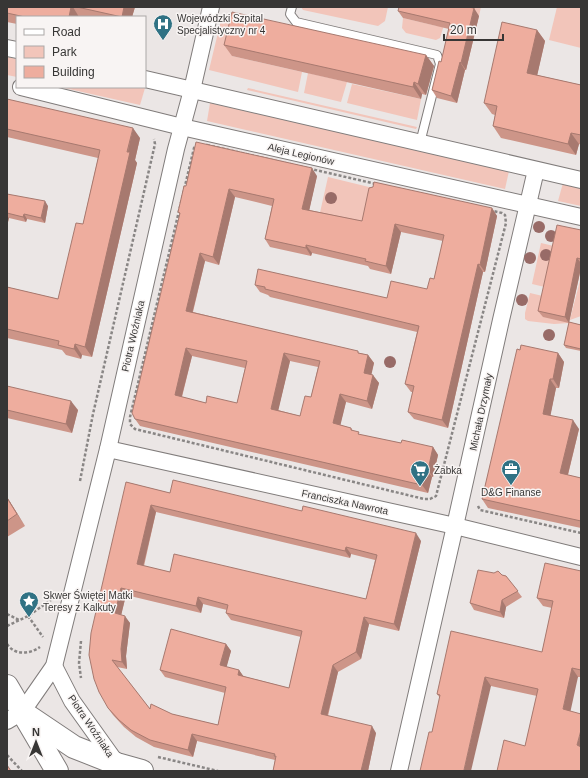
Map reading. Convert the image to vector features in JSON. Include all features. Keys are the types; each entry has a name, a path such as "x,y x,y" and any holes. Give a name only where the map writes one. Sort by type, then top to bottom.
{"street":[{"name":"Piotra Woźniaka","path":"14,717 54,666 108,449 211,7"},
{"path":"146,79 581,180"},
{"name":"Aleja Legionów","path":"25,88 182,127 581,217"},
{"name":"Michała Drzymały","path":"399,771 536,170"},
{"name":"Franciszka Nawrota","path":"108,449 455,526 581,557"},
{"name":"Piotra Woźniaka","path":"54,666 72,701 117,764"},
{"path":"7,686 14,717 57,771"},
{"path":"14,717 74,747 117,764 149,764"}],"lane":[{"path":"292,7 290,14 296,22 437,55 440,64 420,143"}],"path":[{"path":"78,487 93,414 155,144 154,138 151,135"},
{"path":"207,145 502,212 506,219 436,496 430,499 424,499 135,429 130,424 130,418 193,153 196,146 207,145"},
{"path":"478,502 480,510 581,533"},
{"path":"7,626 28,616 56,597 54,604"},
{"path":"7,614 20,620"},
{"path":"28,616 45,640 48,634"},
{"path":"82,636 79,663 82,684"},
{"path":"7,644 15,650 24,653 32,652 44,644"},
{"path":"7,755 22,771"},
{"path":"149,764 218,771"}],"green space":[{"path":"301,7 388,7 385,21 378,26 303,10"},
{"path":"442,7 481,7 479,16 449,9 440,38 436,40 406,33 402,28 403,18 437,26"},
{"path":"557,7 581,7 581,48 549,40"},
{"path":"222,16 240,20 232,56 302,72 298,92 209,70"},
{"path":"7,57 16,59 16,77 7,75"},
{"path":"308,73 347,82 341,102 304,93"},
{"path":"352,84 421,99 417,120 347,103"},
{"path":"64,88 145,88 140,105"},
{"path":"248,88 417,127 416,129 247,90"},
{"path":"210,103 509,171 505,189 207,121"},
{"path":"328,177 373,188 363,227 319,217"},
{"path":"563,183 581,187 581,206 558,201"},
{"path":"541,243 558,247 549,288 532,284"},
{"path":"581,277 581,316 570,320 569,323"},
{"path":"530,293 547,297 569,323 554,324 528,321 525,319"}],"building":[{"path":"7,7 71,7 69,16 20,16 7,13"},
{"path":"77,7 124,7 122,16"},
{"path":"399,7 474,8 461,63 460,62 451,96 432,90 439,61 441,62 450,23 398,11"},
{"path":"232,12 426,55 418,84 414,82 413,87 224,45"},
{"path":"502,22 537,30 527,73 581,85 581,135 571,133 568,144 493,126 497,106 484,103"},
{"path":"7,99 133,128 127,152 130,152 85,347 75,344 74,349 58,345 59,341 7,329 7,287 58,299 76,223 83,224 100,150 7,129"},
{"path":"196,142 312,168 302,209 362,221 369,188 373,187 374,182 492,208 480,265 478,264 442,420 408,412 414,386 405,384 419,326 265,289 265,287 255,285 258,269 387,298 391,281 427,289 430,278 434,279 444,235 395,224 386,266 365,261 366,259 306,245 306,248 265,239 274,199 229,189 213,257 200,253 186,311 358,351 358,353 368,355 364,373 373,375 367,401 340,394 333,423 351,428 351,430 359,432 358,434 401,443 402,440 433,447 428,470 426,469 422,485 135,419 132,413 180,213 178,212 184,186 186,186","holes":["186,348 247,361 237,403 207,396 206,403 175,395","284,353 320,361 311,397 305,396 300,416 271,409"]},
{"path":"7,194 45,201 41,218 24,214 23,217 7,213"},
{"path":"557,225 581,230 581,259 577,258 565,317 538,311"},
{"path":"569,322 581,325 581,349 564,345"},
{"path":"521,345 558,353 553,379 550,379 543,414 573,420 560,473 581,478 581,521 482,499 517,349 520,350"},
{"path":"7,386 71,401 66,424 7,410"},
{"path":"173,480 302,511 303,506 416,533 394,624 364,617 356,652 333,665 321,714 372,726 361,771 273,771 276,756 274,756 275,754 192,734 188,750 150,740 131,730 108,708 94,679 89,655 91,633 126,482 170,493","holes":["151,505 345,551 346,547 377,555 366,599 174,554 170,572 137,564","121,588 196,606 198,597 228,605 226,613 302,631 289,688 238,675 239,670 220,665 226,644 171,629 160,670 226,687 218,725 172,714 151,704 150,709 112,660 122,662 121,649 125,616 115,613"]},
{"path":"7,498 17,514 7,521"},
{"path":"545,563 581,571 581,670 572,668 563,709 581,714 581,730 577,745 581,747 581,771 497,771 504,740 525,746 538,689 485,677 464,770 468,771 420,771 429,732 432,732 440,695 437,694 451,631 542,652 553,601 537,598"},
{"path":"478,570 494,573 498,571 502,575 506,576 518,591 502,600 500,612 470,603"},
{"path":"7,765 11,771 7,771"}],"place":[{"name":"Wojewódzki Szpital Specjalistyczny nr 4","path":"163,41"},
{"name":"D&G Finanse","path":"511,486"},
{"name":"Żabka","path":"420,487"},
{"name":"Skwer Świętej Matki Teresy z Kalkuty","path":"29,618"}]}
